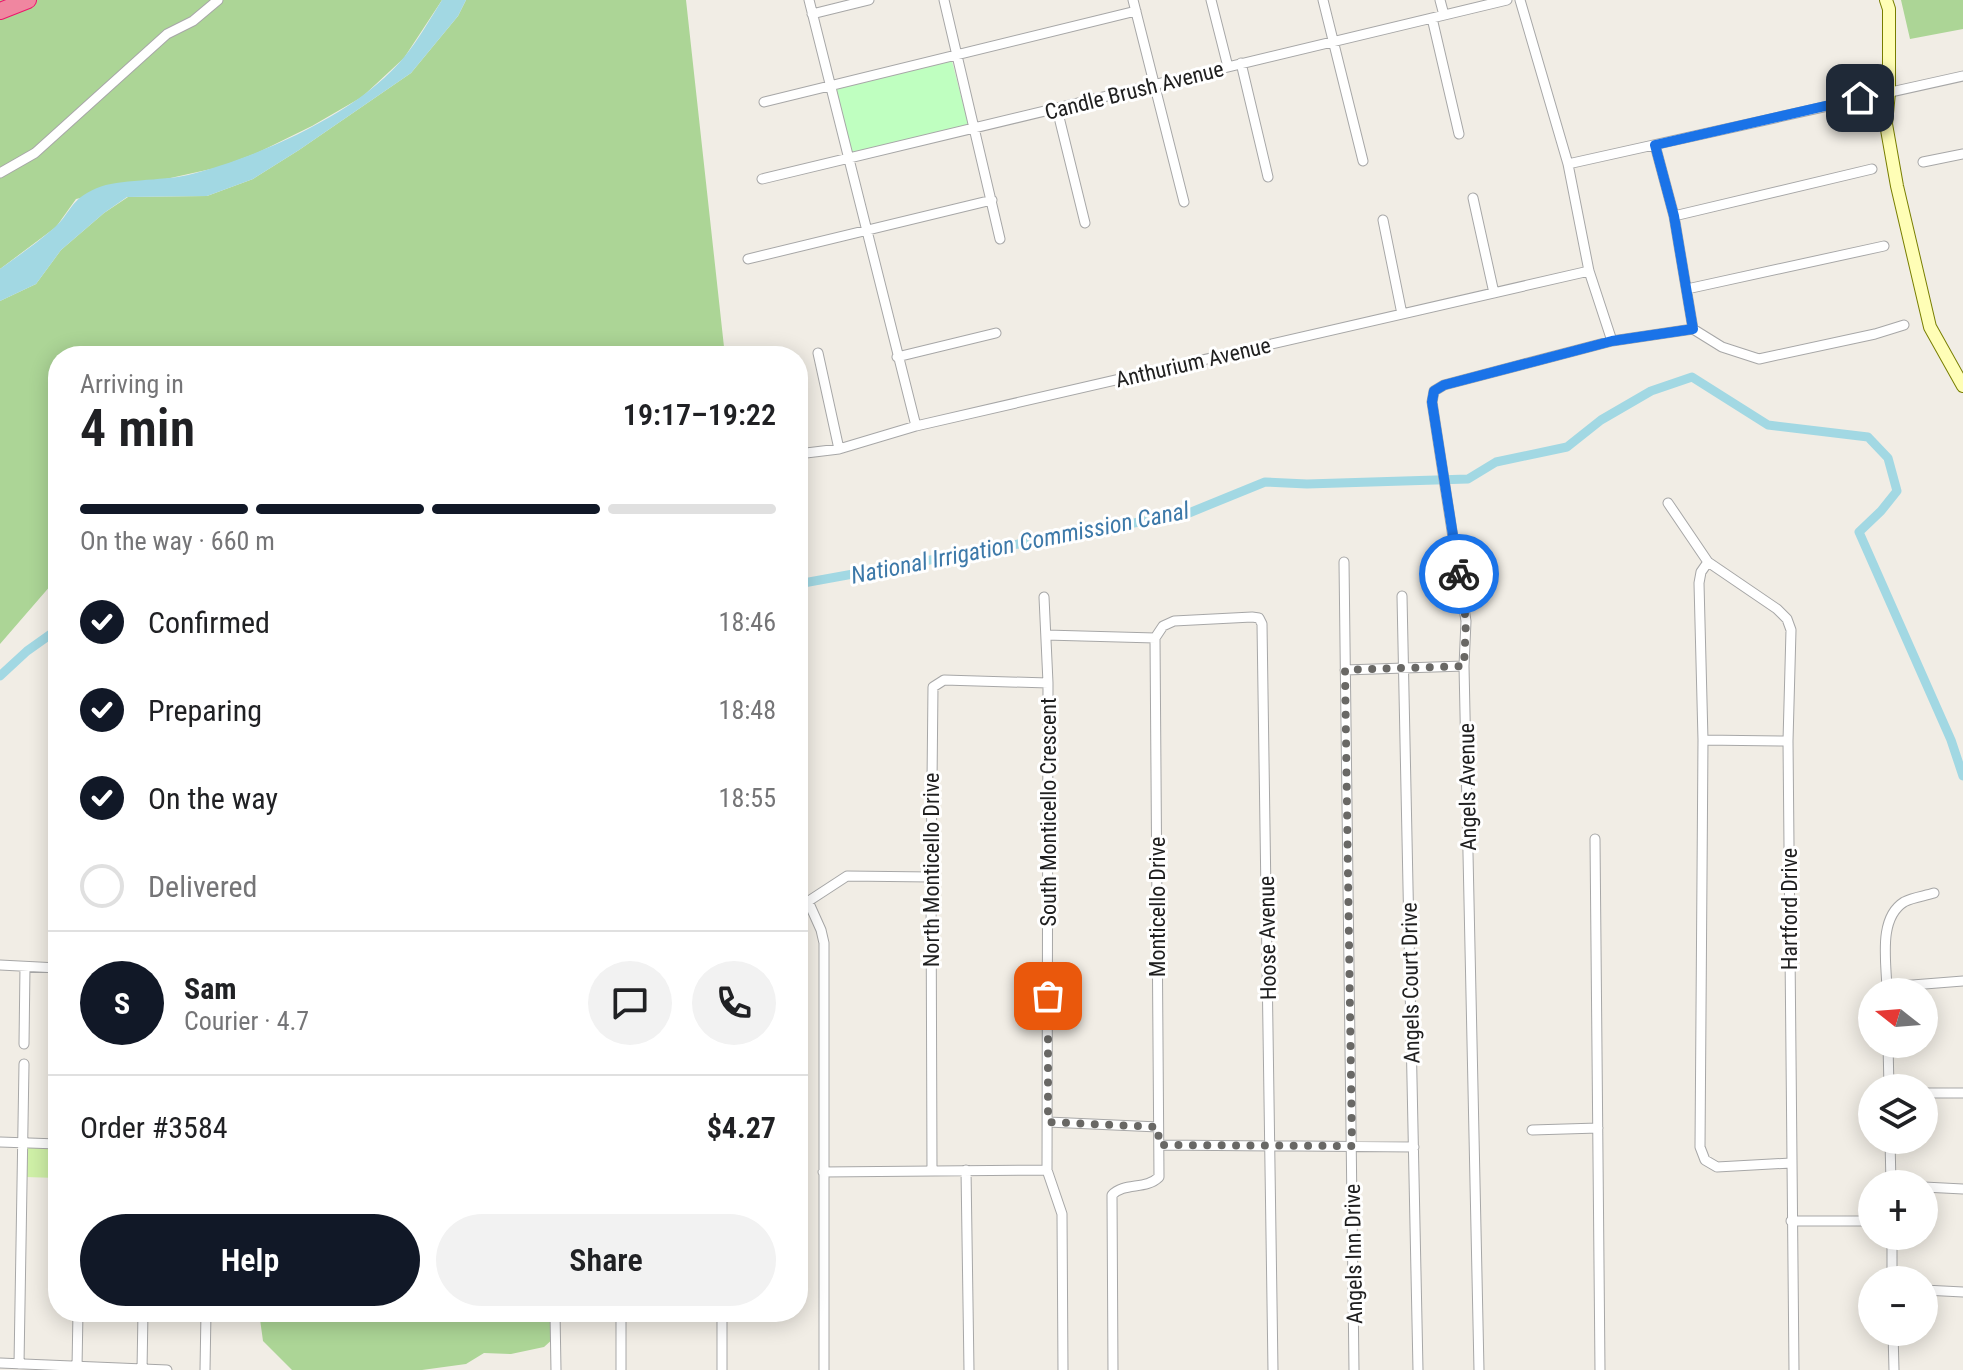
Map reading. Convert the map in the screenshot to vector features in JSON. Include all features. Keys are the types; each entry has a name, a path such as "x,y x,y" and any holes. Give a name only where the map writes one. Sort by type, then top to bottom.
{"highway":[{"path":"0,11 28,0"}],"street":[{"path":"0,173 35,153 167,34 193,21 218,0"},
{"path":"809,0 916,426"},
{"path":"812,14 869,0"},
{"path":"944,0 1000,239"},
{"path":"1133,0 1184,202"},
{"path":"1211,0 1228,67"},
{"path":"1323,0 1363,161"},
{"path":"1440,0 1444,15"},
{"name":"Candle Brush Avenue","path":"762,179 1507,0"},
{"path":"1520,0 1568,164 1589,271 1612,341 1693,329 1722,347 1759,359 1904,325"},
{"path":"1886,0 1889,9 1886,124 1922,302 1941,351 1963,386"},
{"path":"764,102 1136,11"},
{"path":"1432,18 1459,134"},
{"path":"1241,63 1268,177"},
{"path":"1568,164 1963,76"},
{"path":"1057,109 1085,223"},
{"path":"1655,145 1674,216 1693,329"},
{"path":"1923,162 1963,154"},
{"path":"1674,216 1872,169"},
{"path":"1473,198 1494,293"},
{"path":"748,259 992,200"},
{"path":"1383,220 1402,314"},
{"path":"1687,289 1884,246"},
{"name":"Anthurium Avenue","path":"808,453 839,449 916,426 1589,271"},
{"path":"897,357 996,333"},
{"name":"Angels Avenue","path":"1479,1370 1464,666 1466,621 1432,402 1434,391 1444,385 1612,341"},
{"path":"818,353 839,449"},
{"name":"Hartford Drive","path":"1668,503 1708,562 1777,609 1787,619 1791,630 1788,741 1794,1370"},
{"name":"Angels Inn Drive","path":"1344,562 1354,1370"},
{"path":"1708,562 1701,572 1699,583 1703,740 1701,1154 1717,1167 1791,1163"},
{"name":"Angels Court Drive","path":"1402,596 1418,1370"},
{"name":"South Monticello Crescent","path":"1044,597 1048,683 1047,1170 1062,1214 1063,1370"},
{"name":"Hoose Avenue","path":"1155,638 1163,626 1174,621 1252,617 1259,618 1262,624 1273,1370"},
{"path":"1046,635 1155,638"},
{"name":"Monticello Drive","path":"1113,1370 1112,1195 1117,1190 1153,1183 1159,1177 1155,638"},
{"path":"1345,670 1464,666"},
{"name":"North Monticello Drive","path":"932,1170 933,687 944,680 1048,683"},
{"path":"1703,740 1788,741"},
{"path":"1595,839 1600,1370"},
{"path":"824,1370 824,943 808,901 847,876 931,877"},
{"path":"1887,978 1887,929 1890,918 1907,900 1934,893"},
{"path":"0,965 48,968"},
{"path":"24,1044 25,967"},
{"path":"1938,984 1963,981"},
{"path":"19,1364 24,1064"},
{"path":"1938,1093 1963,1093"},
{"path":"1048,1122 1158,1127"},
{"path":"1532,1130 1598,1128"},
{"path":"0,1142 48,1143"},
{"path":"1159,1145 1414,1147"},
{"path":"966,1170 969,1370"},
{"path":"823,1172 1047,1170"},
{"path":"1938,1188 1963,1189"},
{"path":"1791,1221 1858,1221"},
{"path":"1938,1291 1963,1292"},
{"path":"77,1367 78,1322"},
{"path":"142,1370 143,1322"},
{"path":"205,1370 206,1322"},
{"path":"555,1322 556,1370"},
{"path":"621,1322 621,1370"},
{"path":"722,1322 722,1370"},
{"path":"1893,1346 1894,1370"},
{"path":"0,1363 167,1370"}],"green space":[{"path":"0,0 442,0 404,58 362,97 312,126 220,167 76,199 56,227 0,269"},
{"path":"466,0 686,0 724,346 48,346 48,589 0,644 0,301 36,284 61,250 128,197 207,196 253,179 411,73 458,16"},
{"path":"1901,0 1963,0 1963,29 1910,39"},
{"path":"952,61 969,127 846,157 829,88"},
{"path":"26,1146 48,1147 48,1178 25,1177"},
{"path":"260,1322 555,1322 555,1337 544,1347 511,1354 484,1353 466,1364 422,1370 292,1370 263,1341"}],"water":[{"path":"442,0 466,0 458,16 411,73 299,150 253,179 207,196 127,197 61,250 36,284 0,301 0,269 54,228 81,197 106,185 177,177 215,167 275,145 305,130 362,96 386,77 410,49"}],"waterway":[{"name":"National Irrigation Commission Canal","path":"808,582 1189,513 1265,482 1307,484 1468,479 1496,462 1567,447 1601,420 1651,391 1692,377 1768,425 1868,437 1888,458 1897,491 1859,532 1951,740 1963,776"},
{"name":"National Irrigation Commission Canal","path":"0,676 48,636"}],"way so far":[{"path":"1048,996 1048,1122 1158,1127 1159,1145 1352,1146 1345,670 1464,666 1466,621 1459,574"}],"route":[{"path":"1459,574 1432,402 1434,391 1444,385 1612,341 1693,329 1674,216 1655,145 1860,98"}]}
